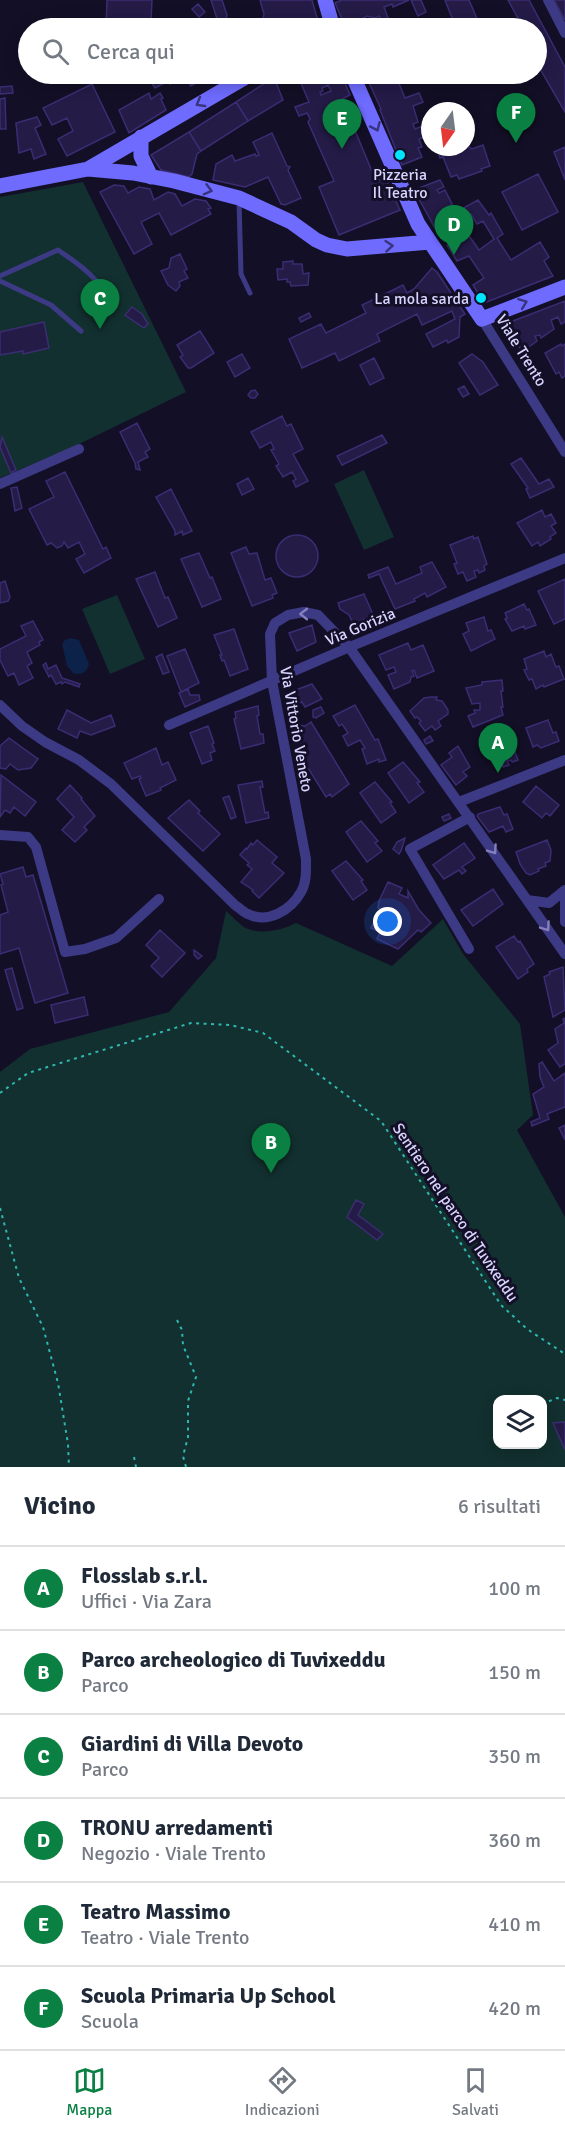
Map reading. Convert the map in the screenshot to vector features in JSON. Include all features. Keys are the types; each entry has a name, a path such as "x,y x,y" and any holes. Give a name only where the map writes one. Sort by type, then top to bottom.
{"street":[{"path":"324,0 330,18"},
{"path":"548,0 565,33"},
{"path":"88,169 234,84"},
{"name":"Viale Trento","path":"356,84 418,224 482,319 565,452"},
{"path":"141,137 141,156 151,177"},
{"path":"116,153 121,172"},
{"path":"0,186 88,169 121,172 174,181 239,198 291,222 327,245 347,249 430,242"},
{"path":"482,319 565,287"},
{"path":"0,484 79,449"},
{"name":"Via Gorizia","path":"169,725 349,647 565,558"},
{"name":"Via Vittorio Veneto","path":"0,705 29,731 79,760 111,784 236,906 248,914 263,918 275,915 289,907 302,891 306,876 306,859 272,681 270,634 275,623 288,615 304,612 318,615 349,647 565,954"},
{"path":"459,802 565,760"},
{"path":"469,949 410,849 470,817"},
{"path":"0,835 28,837 36,847 65,952 85,949 117,938 159,899"},
{"path":"527,900 549,903 565,891"},
{"path":"565,891 565,922"}],"lane":[{"path":"239,198 241,274 250,293"},
{"path":"0,276 58,250 86,268 111,303"},
{"path":"0,281 51,305 81,331"}],"path":[{"name":"Sentiero nel parco di Tuvixeddu","path":"0,1093 28,1073 191,1023 230,1025 264,1033 381,1121 501,1305 527,1329 565,1354"},
{"path":"0,1208 19,1278 43,1327 58,1383 68,1444 69,1467"},
{"path":"177,1320 182,1330 183,1344 196,1377 188,1401 188,1437 183,1456 186,1467"},
{"path":"547,1402 556,1398 565,1400"},
{"path":"134,1457 136,1467"}],"green space":[{"path":"83,182 186,392 75,446 0,478 0,355 23,351 24,354 49,347 44,322 0,332 0,197"},
{"path":"364,470 394,537 364,550 334,484"},
{"path":"117,595 145,659 110,674 82,609"},
{"path":"226,911 250,930 263,932 277,930 296,923 392,966 443,919 463,954 520,1024 533,1115 517,1130 565,1217 565,1467 0,1467 0,1072 30,1049 169,1012 216,958"}],"water":[{"path":"287,537 300,546 303,557 297,567 283,572 277,563 276,553 279,545"},
{"path":"70,638 79,640 89,664 81,674 73,673 67,666 62,644"}],"building":[{"path":"107,0 152,0 151,18 106,18"},
{"path":"211,0 222,0 227,15 226,18 217,18"},
{"path":"260,0 312,0 317,18 263,18"},
{"path":"342,0 409,0 393,7 392,4 384,7 388,18 367,16 342,18 335,3"},
{"path":"411,0 421,0 426,12 418,16"},
{"path":"445,0 469,0 477,18 452,18"},
{"path":"508,0 529,0 539,18 518,18"},
{"path":"554,0 565,0 565,20"},
{"path":"198,4 205,12 199,17 192,9"},
{"path":"547,34 565,67 565,112 547,81"},
{"path":"92,84 115,132 67,156 58,139 73,131 67,118 52,125 43,108"},
{"path":"263,84 277,84 283,100 248,121 236,102"},
{"path":"301,84 345,84 350,95 342,99 376,181 385,177 400,210 339,235 319,187 334,181 308,122 310,119 307,113 299,116 295,107 309,102","holes":["328,85 331,91 321,95 322,88"]},
{"path":"370,84 399,84 405,98 419,93 423,102 413,106 418,122 413,124 415,129 421,127 421,138 419,139 421,147 418,148 422,157 402,165"},
{"path":"12,86 13,93 0,94 0,87"},
{"path":"149,93 151,99 160,93 166,110 129,133 119,110"},
{"path":"5,98 6,129 0,129 0,99"},
{"path":"236,102 248,121 201,151 189,132"},
{"path":"37,117 41,125 35,128 46,154 34,159 31,149 19,153 16,123"},
{"path":"189,132 201,151 197,154 192,174 189,177 161,170 151,155"},
{"path":"272,133 287,166 290,167 288,170 301,198 285,205 281,204 268,177 245,187 213,180 216,164 232,155 235,161 255,154 259,155 253,142"},
{"path":"483,145 490,166 459,179 457,175 451,177 443,157 439,156 475,156 475,148"},
{"path":"565,147 565,180 554,152"},
{"path":"538,174 558,212 522,230 502,192"},
{"path":"440,180 444,187 437,190 439,193 445,190 455,210 451,212 454,218 458,216 456,212 478,200 489,215 491,213 503,234 497,238 511,260 540,242 549,257 544,261 553,276 484,303 473,285 484,278 469,256 457,261 447,245 457,241 453,233 457,231 459,233 465,230 479,250 494,239 483,221 477,224 471,214 436,230 414,190"},
{"path":"114,185 124,186 128,193 139,187 150,189 154,200 168,192 175,194 182,206 195,199 206,201 211,208 208,209 211,214 171,235 159,213 141,222 152,244 134,254 100,192"},
{"path":"180,254 187,269 184,271 188,278 179,282 180,286 176,291 168,285 161,271 169,268 171,258"},
{"path":"293,261 293,264 302,264 303,274 309,273 308,285 291,286 287,279 278,280 277,269 283,269 283,262"},
{"path":"432,268 465,314 460,317 459,337 433,347 426,334 455,319 452,311 422,325 417,314 377,334 380,341 339,361 335,353 302,368 289,339 321,324 326,333 366,313 362,305 403,285 407,293 414,289"},
{"path":"565,301 565,322 561,324 558,317 551,320 554,329 541,338 540,335 535,336 537,341 522,352 505,324"},
{"path":"132,307 142,314 148,324 144,328 125,315"},
{"path":"309,313 311,317 301,322 299,318"},
{"path":"44,322 49,348 23,354 23,351 0,355 0,332"},
{"path":"200,331 214,353 188,368 180,357 183,355 177,345"},
{"path":"561,344 562,346 565,344 565,376 562,378 559,372 556,374 545,353"},
{"path":"242,354 250,368 235,377 227,362"},
{"path":"472,354 483,362 498,385 480,395 459,363"},
{"path":"374,358 384,378 370,385 360,365"},
{"path":"464,386 469,394 463,397 458,389"},
{"path":"255,390 258,394 255,398 251,398 248,395"},
{"path":"282,416 287,426 291,424 303,449 293,454 308,481 296,487 293,481 296,479 292,472 283,477 276,466 279,464 271,450 274,449 271,442 260,448 251,432"},
{"path":"137,423 150,449 145,452 148,457 138,462 140,470 136,469 120,432"},
{"path":"382,435 387,443 342,465 337,456"},
{"path":"2,437 16,470 11,473 0,447"},
{"path":"521,458 539,484 549,479 554,487 530,498 526,489 528,488 511,464"},
{"path":"65,472 103,549 106,547 111,558 84,573 76,559 85,554 79,542 68,548 64,542 57,548 51,543 47,545 29,509 54,497 46,481"},
{"path":"248,478 254,489 242,495 237,484"},
{"path":"17,487 22,508 15,511 11,488"},
{"path":"171,489 192,531 183,535 182,531 175,535 156,497"},
{"path":"542,510 545,517 551,514 556,523 551,526 556,533 540,546 538,542 532,546 517,523"},
{"path":"297,535 305,536 312,541 317,548 317,564 312,571 305,576 297,577 289,576 282,571 277,564 276,556 277,548 282,541 289,536"},
{"path":"473,536 474,539 478,537 487,564 484,566 485,570 479,573 478,570 474,571 476,577 467,581 463,572 458,574 454,564 457,563 450,545"},
{"path":"246,547 249,554 257,553 265,580 271,578 277,593 272,595 273,598 252,606 231,553"},
{"path":"199,553 221,599 202,607 181,559"},
{"path":"432,562 446,587 427,597 425,593 414,599 415,601 395,609 379,574 369,578 368,575 388,567 396,584 422,573 420,567"},
{"path":"155,572 165,598 168,597 177,618 158,627 136,579"},
{"path":"565,579 565,619 554,624 538,591"},
{"path":"5,581 10,597 8,601 0,603 0,583"},
{"path":"364,594 375,619 368,622 364,619 354,626 349,615 340,609 338,603"},
{"path":"524,604 527,610 529,609 536,625 525,629 524,626 512,631 505,619 507,618 505,613"},
{"path":"484,617 488,631 491,630 495,639 471,651 463,634 469,631 466,623"},
{"path":"33,621 43,640 39,642 40,645 27,652 32,663 27,666 33,678 19,685 14,673 8,676 0,660 0,649 26,636 21,626"},
{"path":"312,625 316,642 297,651 289,633"},
{"path":"234,629 248,669 230,676 224,660 222,661 214,635"},
{"path":"408,643 411,650 423,645 434,671 417,678 414,670 412,671 414,676 411,677 410,682 394,689 388,675 396,672 394,667 386,670 379,655"},
{"path":"185,649 199,683 181,692 167,656"},
{"path":"544,651 546,657 551,654 564,679 536,689 532,679 529,680 524,670 527,669 524,659"},
{"path":"162,654 169,672 163,674 156,657"},
{"path":"46,663 48,669 56,665 62,678 80,684 79,687 65,682 56,684 51,675 49,677 43,665"},
{"path":"502,680 503,715 473,727 468,716 475,713 474,710 480,710 480,703 472,704 466,688 482,685 482,682"},
{"path":"312,684 322,699 305,707 302,702 299,703 293,691"},
{"path":"188,689 190,695 199,695 200,700 185,707 179,693"},
{"path":"437,697 436,700 442,701 448,714 438,721 441,726 435,730 432,726 425,731 419,723 421,721 415,718 410,711 424,698"},
{"path":"355,705 375,740 378,739 386,760 379,762 379,759 367,764 362,749 365,748 360,740 348,746 343,736 348,733 342,724 339,726 333,716"},
{"path":"258,706 259,715 257,716 264,743 241,749 234,719 236,718 235,712"},
{"path":"321,707 324,713 316,718 313,717 313,710"},
{"path":"67,710 91,723 111,715 115,726 91,735 80,731 77,738 58,729"},
{"path":"548,720 559,741 541,748 537,745 533,747 526,728"},
{"path":"311,722 349,784 332,797 330,794 326,797 300,755 304,749 297,738 299,737 294,724 305,726"},
{"path":"208,726 215,751 210,753 212,760 202,764 190,733"},
{"path":"500,727 501,731 506,729 518,760 507,761 509,765 503,767 490,731"},
{"path":"430,736 433,741 426,744 424,740"},
{"path":"9,738 38,759 31,768 18,770 10,764 6,769 0,768 0,746"},
{"path":"458,746 470,767 463,772 467,776 456,785 441,765 452,757 449,753"},
{"path":"156,748 162,765 168,762 176,780 146,796 139,779 140,776 132,779 124,763"},
{"path":"403,762 420,782 417,783 424,792 409,803 388,773"},
{"path":"1,775 36,802 25,816 14,807 10,813 5,810 0,817"},
{"path":"262,781 263,787 260,787 265,813 268,812 269,818 246,823 238,785"},
{"path":"375,782 392,802 390,803 396,812 381,823 360,793"},
{"path":"70,785 95,816 84,827 87,830 75,842 62,830 74,817 57,799"},
{"path":"536,786 559,805 550,816 546,813 542,818 523,802"},
{"path":"229,796 236,817 231,819 223,798"},
{"path":"189,800 200,811 198,813 220,834 203,851 168,818"},
{"path":"500,807 504,815 507,814 513,829 506,832 503,826 489,832 477,816"},
{"path":"449,814 451,818 444,821 442,817"},
{"path":"361,821 378,841 375,843 382,851 367,862 346,832"},
{"path":"405,838 399,854 393,849 397,842"},
{"path":"257,840 277,857 272,863 284,873 259,898 253,890 241,882 252,869 240,855"},
{"path":"547,840 551,850 550,861 545,863 546,866 538,869 539,871 530,875 526,873 516,852"},
{"path":"464,843 475,858 462,867 466,871 462,874 459,870 444,879 433,865"},
{"path":"346,861 363,880 361,881 367,890 353,900 332,871"},
{"path":"23,867 26,877 33,875 68,993 35,1003 19,948 0,954 0,915 8,912 0,874"},
{"path":"388,882 402,888 399,894 408,898 408,891 419,910 431,923 421,932 418,930 398,949 377,939 380,932 371,928 380,909 378,908","holes":["382,927 393,932 392,935 381,930"]},
{"path":"493,889 503,904 473,926 461,910"},
{"path":"160,930 185,953 162,977 151,966 159,958 146,945"},
{"path":"514,936 518,942 520,941 534,964 518,979 496,947"},
{"path":"194,950 202,956 198,959 194,955"},
{"path":"563,967 565,1010 553,1017 544,977 550,974 549,972"},
{"path":"12,968 23,1008 17,1010 5,970"},
{"path":"84,997 88,1015 55,1023 51,1005"},
{"path":"565,1018 565,1064 560,1067 548,1050 558,1043 555,1029 564,1023"},
{"path":"542,1062 554,1081 565,1073 565,1107 547,1114 549,1119 532,1126 531,1122 540,1118 533,1094 544,1087 540,1077 539,1064"},
{"path":"565,1125 565,1140 559,1128"},
{"path":"356,1200 364,1204 358,1215 383,1234 377,1240 347,1217"},
{"path":"565,1422 565,1450 553,1423"}],"place":[{"name":"Scuola Primaria Up School","path":"516,143"},
{"name":"Teatro Massimo","path":"342,149"},
{"name":"Pizzeria Il Teatro","path":"400,155"},
{"name":"TRONU arredamenti","path":"454,255"},
{"name":"La mola sarda","path":"481,298"},
{"name":"Giardini di Villa Devoto","path":"100,329"},
{"name":"Flosslab s.r.l.","path":"498,773"},
{"name":"Parco archeologico di Tuvixeddu","path":"271,1173"}]}
